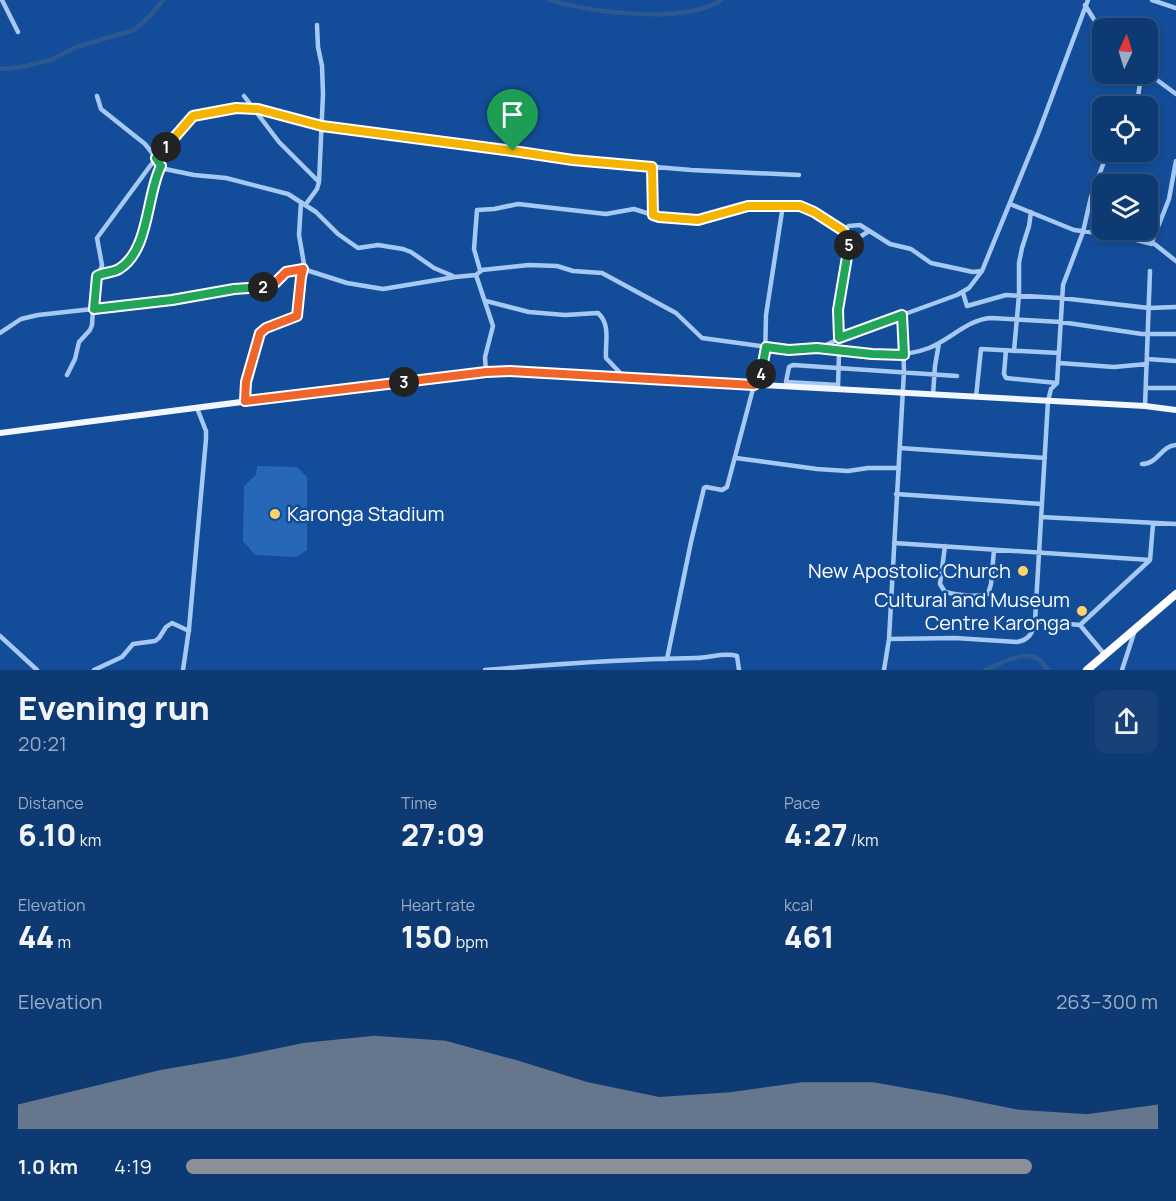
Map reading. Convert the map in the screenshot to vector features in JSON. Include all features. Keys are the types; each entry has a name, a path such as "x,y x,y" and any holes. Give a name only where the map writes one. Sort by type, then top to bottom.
{"highway":[{"path":"1088,670 1176,594"}],"main road":[{"path":"0,433 245,401 510,371 1146,406 1176,410"}],"street":[{"path":"2,0 18,32"},
{"path":"1152,0 1176,8"},
{"path":"1086,2 1094,18"},
{"path":"817,348 969,288 982,271 1010,204 1086,2"},
{"path":"245,401 246,382 258,338 266,328 297,316 304,261 299,235 303,203 317,189 319,182 322,66 317,25"},
{"path":"1158,82 1176,94"},
{"path":"97,96 101,109 145,144 161,166 167,170 226,178 288,194 316,212 338,234 358,248 378,245 403,249 434,268 455,277"},
{"path":"244,96 279,142 319,182"},
{"path":"67,375 75,359 79,342 90,330 94,309 95,278 99,275 102,265 97,238 156,158 193,116 231,108 254,109 322,126 573,160 799,175"},
{"path":"1152,244 1169,199 1176,161"},
{"path":"889,639 955,638 1017,642 1030,636 1035,621 1048,401 1049,393 1057,383 1059,363 1061,298 1065,279 1083,232 1091,197 1104,162"},
{"path":"99,275 118,270 127,264 131,257 146,226 152,193 161,166"},
{"path":"652,167 653,215"},
{"path":"480,270 474,249 477,210 518,204 609,214 634,209 653,215 698,220 748,206 800,206 842,230 849,244 838,310 839,338"},
{"path":"1010,204 1074,230 1121,236 1152,244 1176,261"},
{"path":"667,659 704,488 726,489 754,385 760,381 765,361 766,315 783,205"},
{"path":"1014,351 1019,295 1019,263 1031,212"},
{"path":"842,230 855,225 862,226 890,244 911,249 931,263 973,272 982,271"},
{"path":"849,244 869,231"},
{"path":"0,333 24,318 267,286 275,283 286,272 303,269 347,283 383,289 476,275 480,270 504,269 525,264 602,273 676,313 702,338 789,350 817,348 839,352 904,355 921,351 981,320 992,318 1061,322 1148,334 1176,334"},
{"path":"1146,406 1150,271"},
{"path":"476,275 493,326 485,357 486,372"},
{"path":"963,292 968,306 1003,296 1019,295 1149,308 1176,307"},
{"path":"486,301 529,312 565,315 598,313 606,329 606,357 624,377"},
{"path":"884,670 889,639 904,371 902,315"},
{"path":"933,394 939,343"},
{"path":"976,397 981,349 1059,353"},
{"path":"1006,350 1004,374 1006,378 1057,383"},
{"path":"839,352 838,368 838,388 786,382 789,366 793,365 838,368 935,373 957,376"},
{"path":"1059,363 1114,367 1176,361"},
{"path":"1147,388 1176,388"},
{"path":"183,670 189,631 206,439 206,431 197,408"},
{"path":"1142,464 1153,462 1170,445 1176,445"},
{"path":"900,448 1045,458"},
{"path":"736,458 848,471 868,468 899,468"},
{"path":"897,494 1042,504"},
{"path":"1041,517 1176,524"},
{"path":"1035,621 1080,624 1150,560 1153,524"},
{"path":"894,543 1150,560"},
{"path":"945,546 940,584 945,592 961,595 988,594 994,550"},
{"path":"94,670 122,657 133,644 155,641 172,623 189,631"},
{"path":"1080,624 1105,655"},
{"path":"1122,670 1136,629"},
{"path":"0,636 37,670"},
{"path":"485,670 736,655 739,670"}],"shaded area":[{"name":"Karonga Stadium","path":"257,466 297,467 307,477 307,550 296,557 255,555 243,541 244,486 256,475"}],"waterway":[{"path":"0,69 51,60 76,47 134,30 163,0"},
{"path":"549,0 588,9 636,14 684,12 704,8 721,0"},
{"path":"985,670 1025,656 1038,659 1048,670"}],"place":[{"name":"Karonga Stadium","path":"275,514"},
{"name":"New Apostolic Church","path":"1023,571"},
{"name":"Cultural and Museum Centre Karonga","path":"1082,611"}],"route":[{"path":"231,108 258,109 322,126 513,151 573,160 652,167 653,215 659,217 676,217 690,221 756,205 793,205 814,212 842,230 848,241 838,310 839,338 902,315 904,355 839,352 817,348 789,350 766,347 760,381 754,385 510,371 245,401 246,382 260,333 266,328 292,319 299,314 303,269 286,272 278,281 267,286 94,309 95,278 103,273 114,272 127,264 142,236 161,166 156,158 193,116 231,108"}]}
